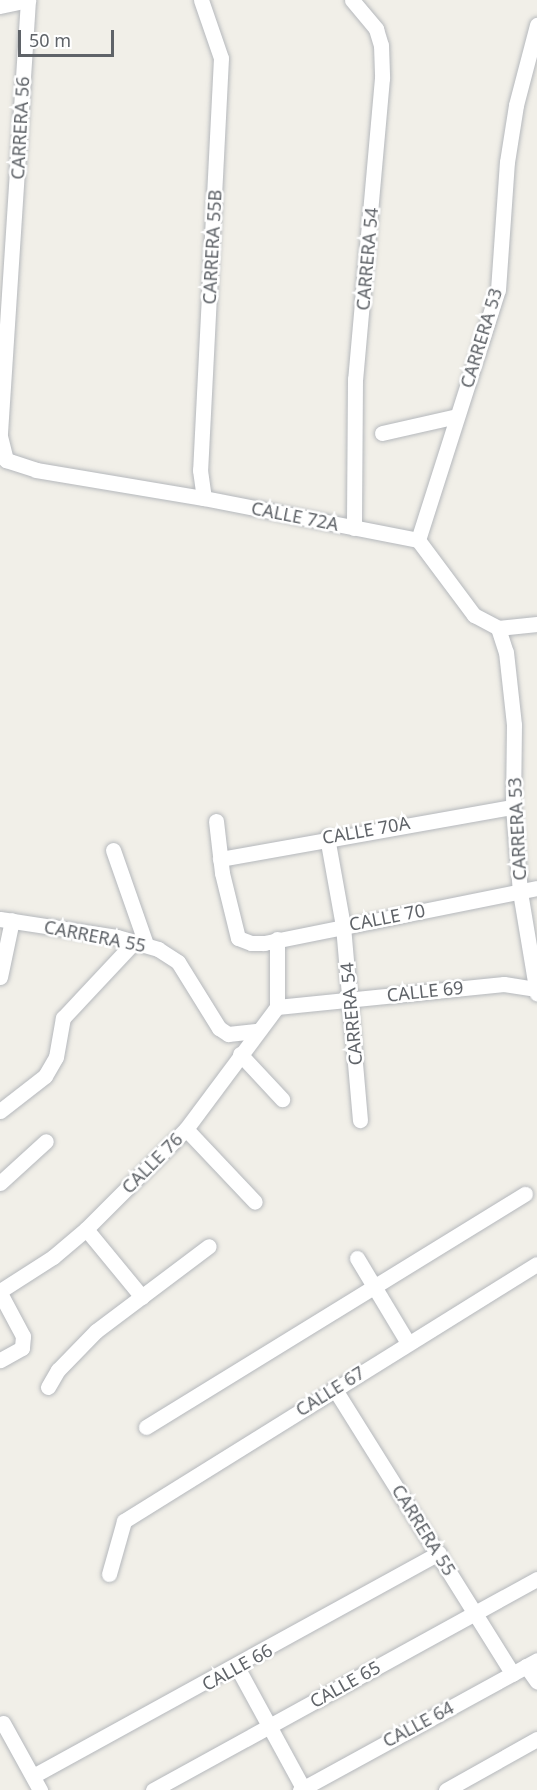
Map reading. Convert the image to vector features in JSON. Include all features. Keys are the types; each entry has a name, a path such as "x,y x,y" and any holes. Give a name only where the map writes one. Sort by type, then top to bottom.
{"street":[{"path":"0,6 28,0"},
{"name":"CARRERA 56","path":"15,464 6,460 0,436 28,0"},
{"name":"CARRERA 55B","path":"201,0 221,58 200,470 204,498"},
{"name":"CARRERA 54","path":"352,0 376,28 381,45 382,78 355,379 354,528"},
{"name":"CARRERA 53","path":"418,540 498,290 507,162 516,105 537,25"},
{"path":"382,433 457,416"},
{"name":"CALLE 72A","path":"15,464 418,540"},
{"path":"418,540 474,615 498,628 537,624"},
{"name":"CARRERA 53","path":"498,628 506,652 514,725 513,807 520,892 536,991"},
{"name":"CALLE 70A","path":"220,859 327,837 513,807"},
{"path":"216,821 220,859"},
{"name":"CARRERA 54","path":"327,837 343,926 360,1120"},
{"path":"0,1111 45,1076 56,1057 63,1018 140,943 113,850"},
{"name":"CALLE 70","path":"220,859 238,938 264,943 537,888"},
{"path":"0,977 6,919"},
{"name":"CARRERA 55","path":"6,919 140,943 178,962 219,1028 228,1034 256,1031"},
{"path":"277,939 277,1007"},
{"name":"CALLE 69","path":"277,1007 504,984 536,991"},
{"name":"CALLE 76","path":"0,1292 53,1257 86,1229 186,1129 256,1031 277,1007"},
{"path":"240,1054 282,1100"},
{"path":"186,1129 255,1202"},
{"path":"0,1183 46,1141"},
{"path":"146,1427 525,1194"},
{"path":"86,1229 142,1297"},
{"path":"48,1388 79,1346 209,1246"},
{"path":"357,1258 408,1343"},
{"name":"CALLE 67","path":"109,1574 124,1521 334,1388 537,1264"},
{"path":"0,1292 23,1336 22,1348 0,1360"},
{"name":"CARRERA 55","path":"334,1388 513,1674"},
{"name":"CALLE 66","path":"36,1783 439,1553"},
{"name":"CALLE 65","path":"153,1790 537,1579"},
{"path":"532,1663 537,1682"},
{"name":"CALLE 64","path":"302,1789 532,1663"},
{"path":"237,1667 272,1725 302,1789"},
{"path":"3,1723 36,1783"},
{"path":"446,1790 537,1739"}]}
